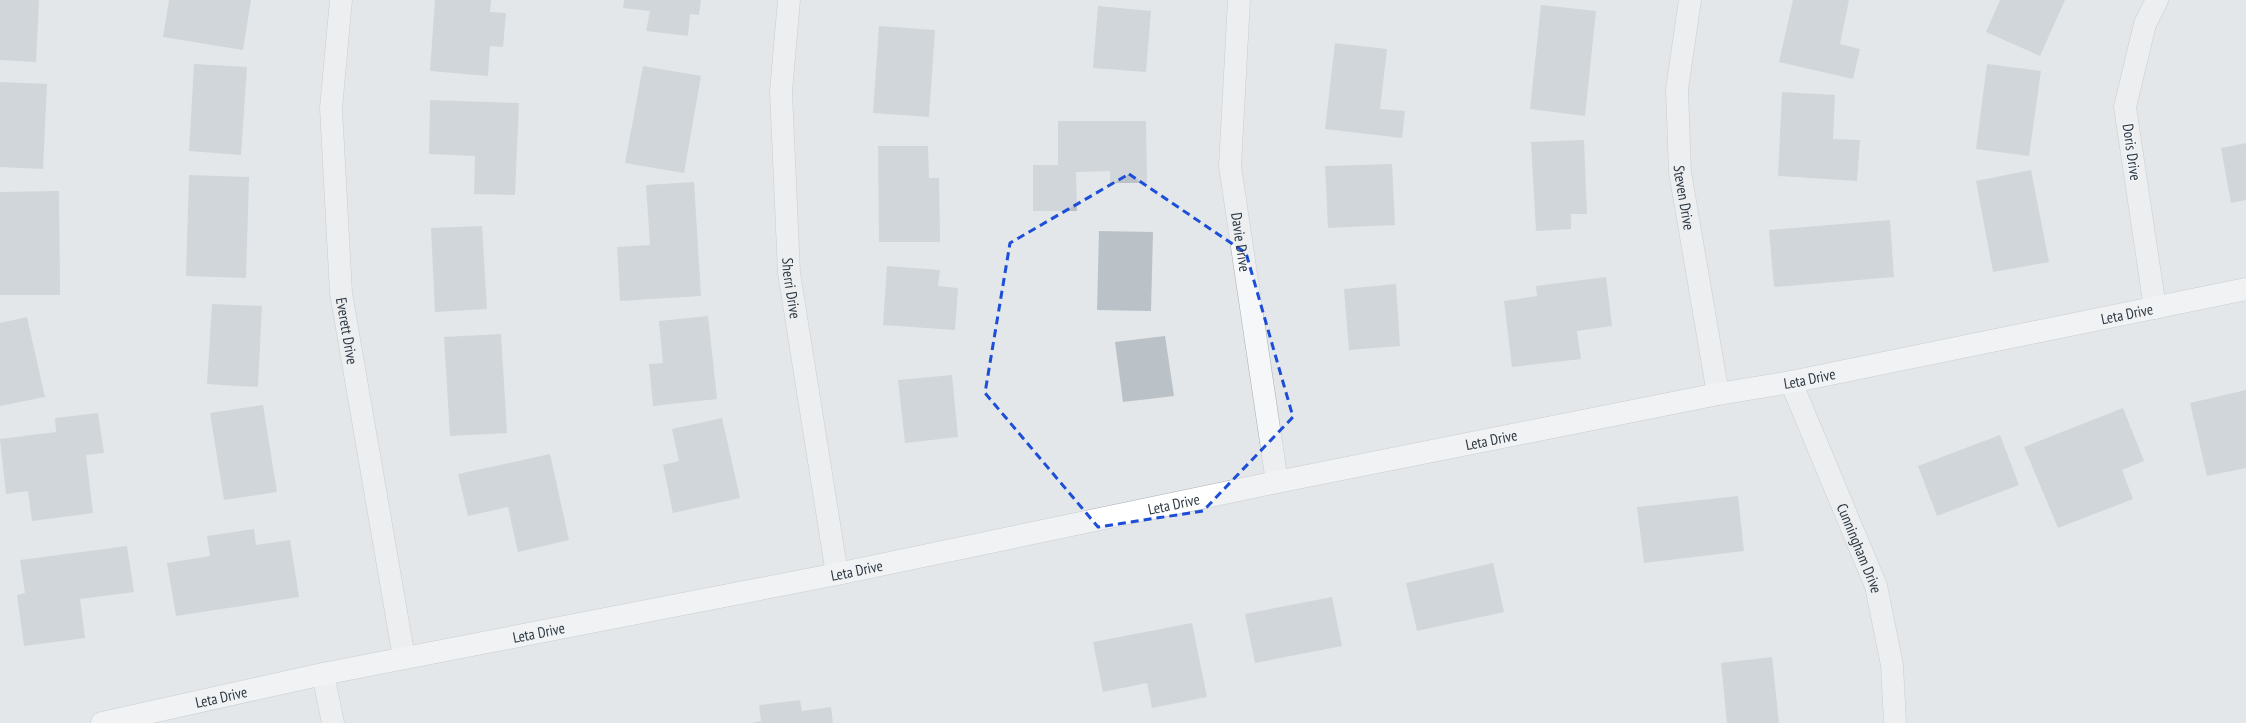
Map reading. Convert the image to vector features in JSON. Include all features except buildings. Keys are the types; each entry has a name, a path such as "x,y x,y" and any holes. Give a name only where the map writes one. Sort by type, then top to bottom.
{"street":[{"name":"Everett Drive","path":"341,0 331,108 341,293 404,658"},
{"name":"Sherri Drive","path":"789,0 781,92 789,273 837,574"},
{"name":"Davie Drive","path":"1239,0 1230,166 1277,482"},
{"name":"Steven Drive","path":"1690,0 1677,89 1680,172 1718,394"},
{"name":"Doris Drive","path":"2155,308 2125,107 2145,24 2157,0"},
{"name":"Leta Drive","path":"102,723 323,674 837,574 1277,482 1718,394 1791,382 2246,289"},
{"name":"Cunningham Drive","path":"1791,382 1876,586 1892,665 1895,723"},
{"path":"323,674 333,723"}],"highlighted area":[{"path":"1129,174 1246,253 1293,417 1203,511 1098,527 985,393 1010,243"}]}
